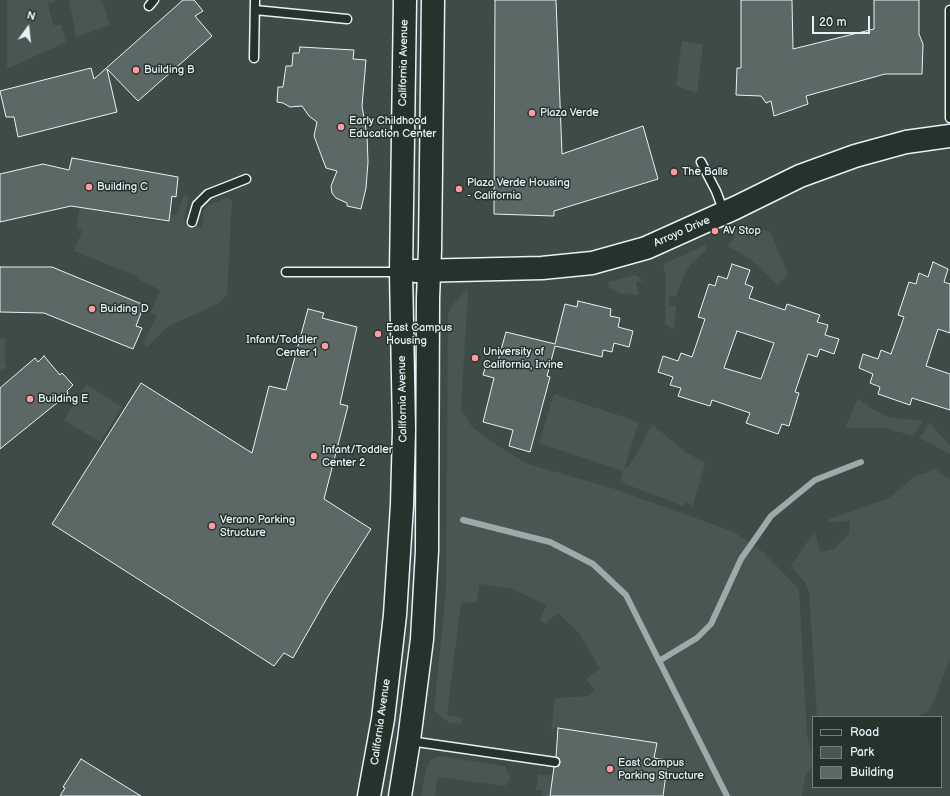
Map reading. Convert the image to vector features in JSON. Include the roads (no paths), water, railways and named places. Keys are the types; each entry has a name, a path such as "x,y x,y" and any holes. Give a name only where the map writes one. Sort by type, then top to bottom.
{"main road":[{"name":"California Avenue","path":"369,796 383,719 395,615 402,512 404,430 401,272 405,0"},
{"path":"418,0 418,83 432,106"},
{"path":"400,796 422,639 427,551 433,0"},
{"name":"Arroyo Drive","path":"401,272 429,270 542,268 592,263 646,248 724,213 800,176 855,156 906,142 950,136"}],"lane":[{"path":"254,58 255,0"},
{"path":"255,10 347,19"},
{"path":"950,10 950,118"},
{"path":"701,162 716,191 724,213"},
{"path":"192,222 197,205 208,194 246,179"},
{"path":"286,272 401,272"},
{"path":"409,740 555,762"}],"waterway":[{"path":"659,661 697,638 711,624 741,559 771,516 815,480 861,462"},
{"path":"463,520 550,542 593,564 626,595 727,796"}],"place":[{"name":"Building B","path":"136,70"},
{"name":"Plaza Verde","path":"532,113"},
{"name":"Early Childhood Education Center","path":"341,127"},
{"name":"The Balls","path":"674,172"},
{"name":"Building C","path":"89,187"},
{"name":"Plaza Verde Housing - California","path":"459,189"},
{"name":"AV Stop","path":"715,231"},
{"name":"Buiding D","path":"92,309"},
{"name":"East Campus Housing","path":"378,334"},
{"name":"Infant/Toddler Center 1","path":"325,346"},
{"name":"University of California, Irvine","path":"475,358"},
{"name":"Building E","path":"30,399"},
{"name":"Infant/Toddler Center 2","path":"314,456"},
{"name":"Verano Parking Structure","path":"212,526"},
{"name":"East Campus Parking Structure","path":"610,769"}]}
